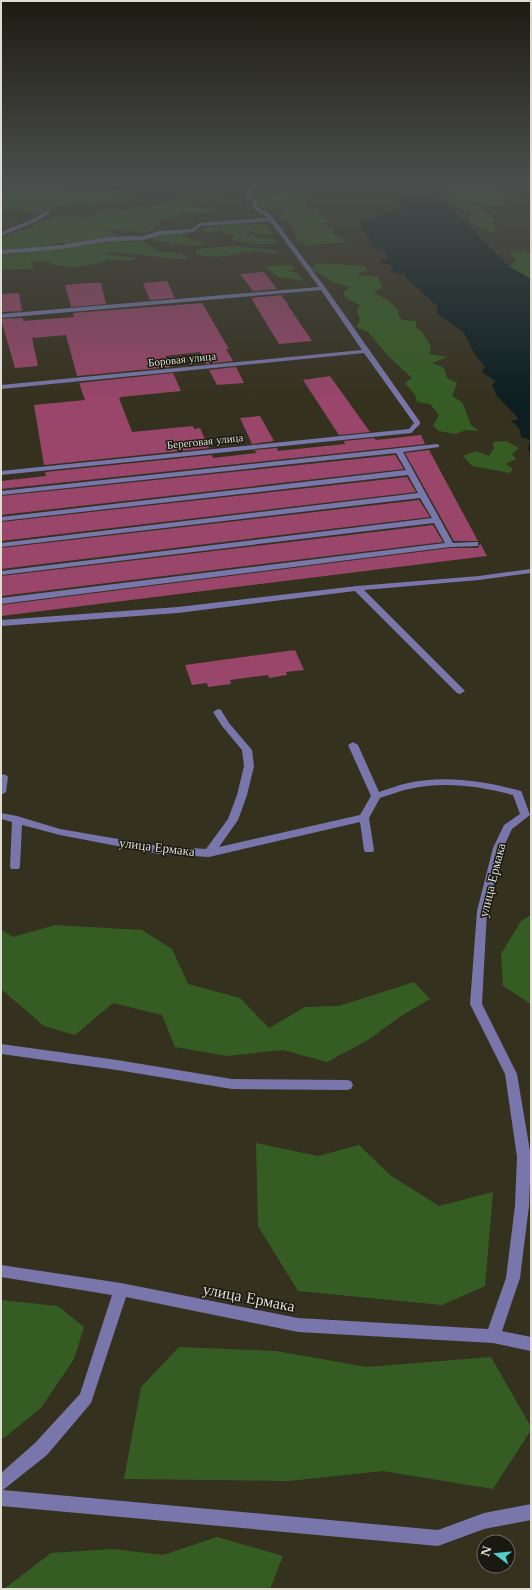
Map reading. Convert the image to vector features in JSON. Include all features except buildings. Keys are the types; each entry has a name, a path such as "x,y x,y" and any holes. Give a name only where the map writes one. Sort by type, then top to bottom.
{"street":[{"path":"298,254 366,351"},
{"path":"1,316 323,288"},
{"name":"Боровая улица","path":"1,387 366,351"},
{"name":"Береговая улица","path":"1,473 411,431 418,423 366,351"},
{"path":"1,493 437,446"},
{"path":"398,450 450,545"},
{"path":"1,519 411,472"},
{"path":"1,544 423,495"},
{"path":"1,573 436,520"},
{"path":"1,601 450,545 475,544"},
{"path":"1,623 178,610 357,588 479,578 531,571"},
{"path":"357,588 460,691"},
{"path":"209,853 233,820 242,795 249,766 247,750 225,724 218,712"},
{"path":"353,745 376,796 364,818 369,850"},
{"path":"1,792 3,777"},
{"name":"улица Ермака","path":"376,796 409,786 442,782 496,787 517,793 528,815 508,827 498,848 482,911 476,1004 511,1074 528,1157 513,1278 493,1336"},
{"name":"улица Ермака","path":"1,816 60,832 159,850 209,853 364,818"},
{"path":"15,866 17,820"},
{"path":"1,1049 117,1065 232,1084 347,1085"},
{"name":"улица Ермака","path":"1,1271 121,1290 298,1325 493,1336 531,1344"},
{"path":"1,1483 41,1449 86,1398 121,1290"},
{"path":"1,1498 438,1538 484,1521 531,1512"}],"green space":[{"path":"1,254 108,254 137,258 129,261 108,259 101,263 78,267 53,265 50,262 31,261 34,269 1,270"},
{"path":"132,254 183,254 189,258 178,259"},
{"path":"197,254 234,254 217,257"},
{"path":"511,254 531,255 531,279 510,267 516,260"},
{"path":"316,263 365,266 367,271 356,274 378,277 382,287 374,293 388,300 399,311 398,316 403,320 416,321 416,327 422,332 431,346 429,354 447,357 432,363 444,368 447,378 457,383 452,396 462,402 471,425 479,431 466,430 455,434 439,431 433,426 439,415 430,404 417,402 415,395 405,383 412,378 389,357 368,332 356,327 360,320 357,311 360,305 346,298 343,292 351,287 335,283 317,273 312,269"},
{"path":"291,265 295,269 289,271 297,273 304,281 279,277 264,267"},
{"path":"506,441 519,448 512,454 516,459 506,464 513,469 510,473 472,466 463,456 476,451 489,456 494,448 493,442"},
{"path":"531,915 531,1004 503,986 501,954 521,921"},
{"path":"55,925 142,930 172,949 188,984 240,998 269,1028 305,1007 339,1006 414,982 430,999 401,1016 368,1040 327,1062 283,1050 227,1056 175,1047 162,1015 113,1003 75,1035 44,1026 1,989 1,930 13,937"},
{"path":"256,1143 318,1156 359,1145 390,1175 439,1206 493,1192 485,1286 442,1305 298,1291 258,1226"},
{"path":"1,1300 58,1306 84,1327 74,1359 41,1408 4,1438 1,1438"},
{"path":"179,1347 276,1351 367,1367 491,1357 531,1427 531,1430 493,1489 383,1471 289,1481 124,1479 141,1387"},
{"path":"217,1537 283,1556 270,1589 4,1589 51,1553 112,1549 163,1555"}],"shaded area":[{"path":"387,254 497,254 510,267 531,279 531,455 528,449 530,440 521,437 518,428 511,421 519,419 497,396 492,385 495,381 482,372 485,367 474,353 464,333 437,313 437,306 406,278 405,274 390,272 393,268 391,265 382,263 380,260 388,258"}]}
